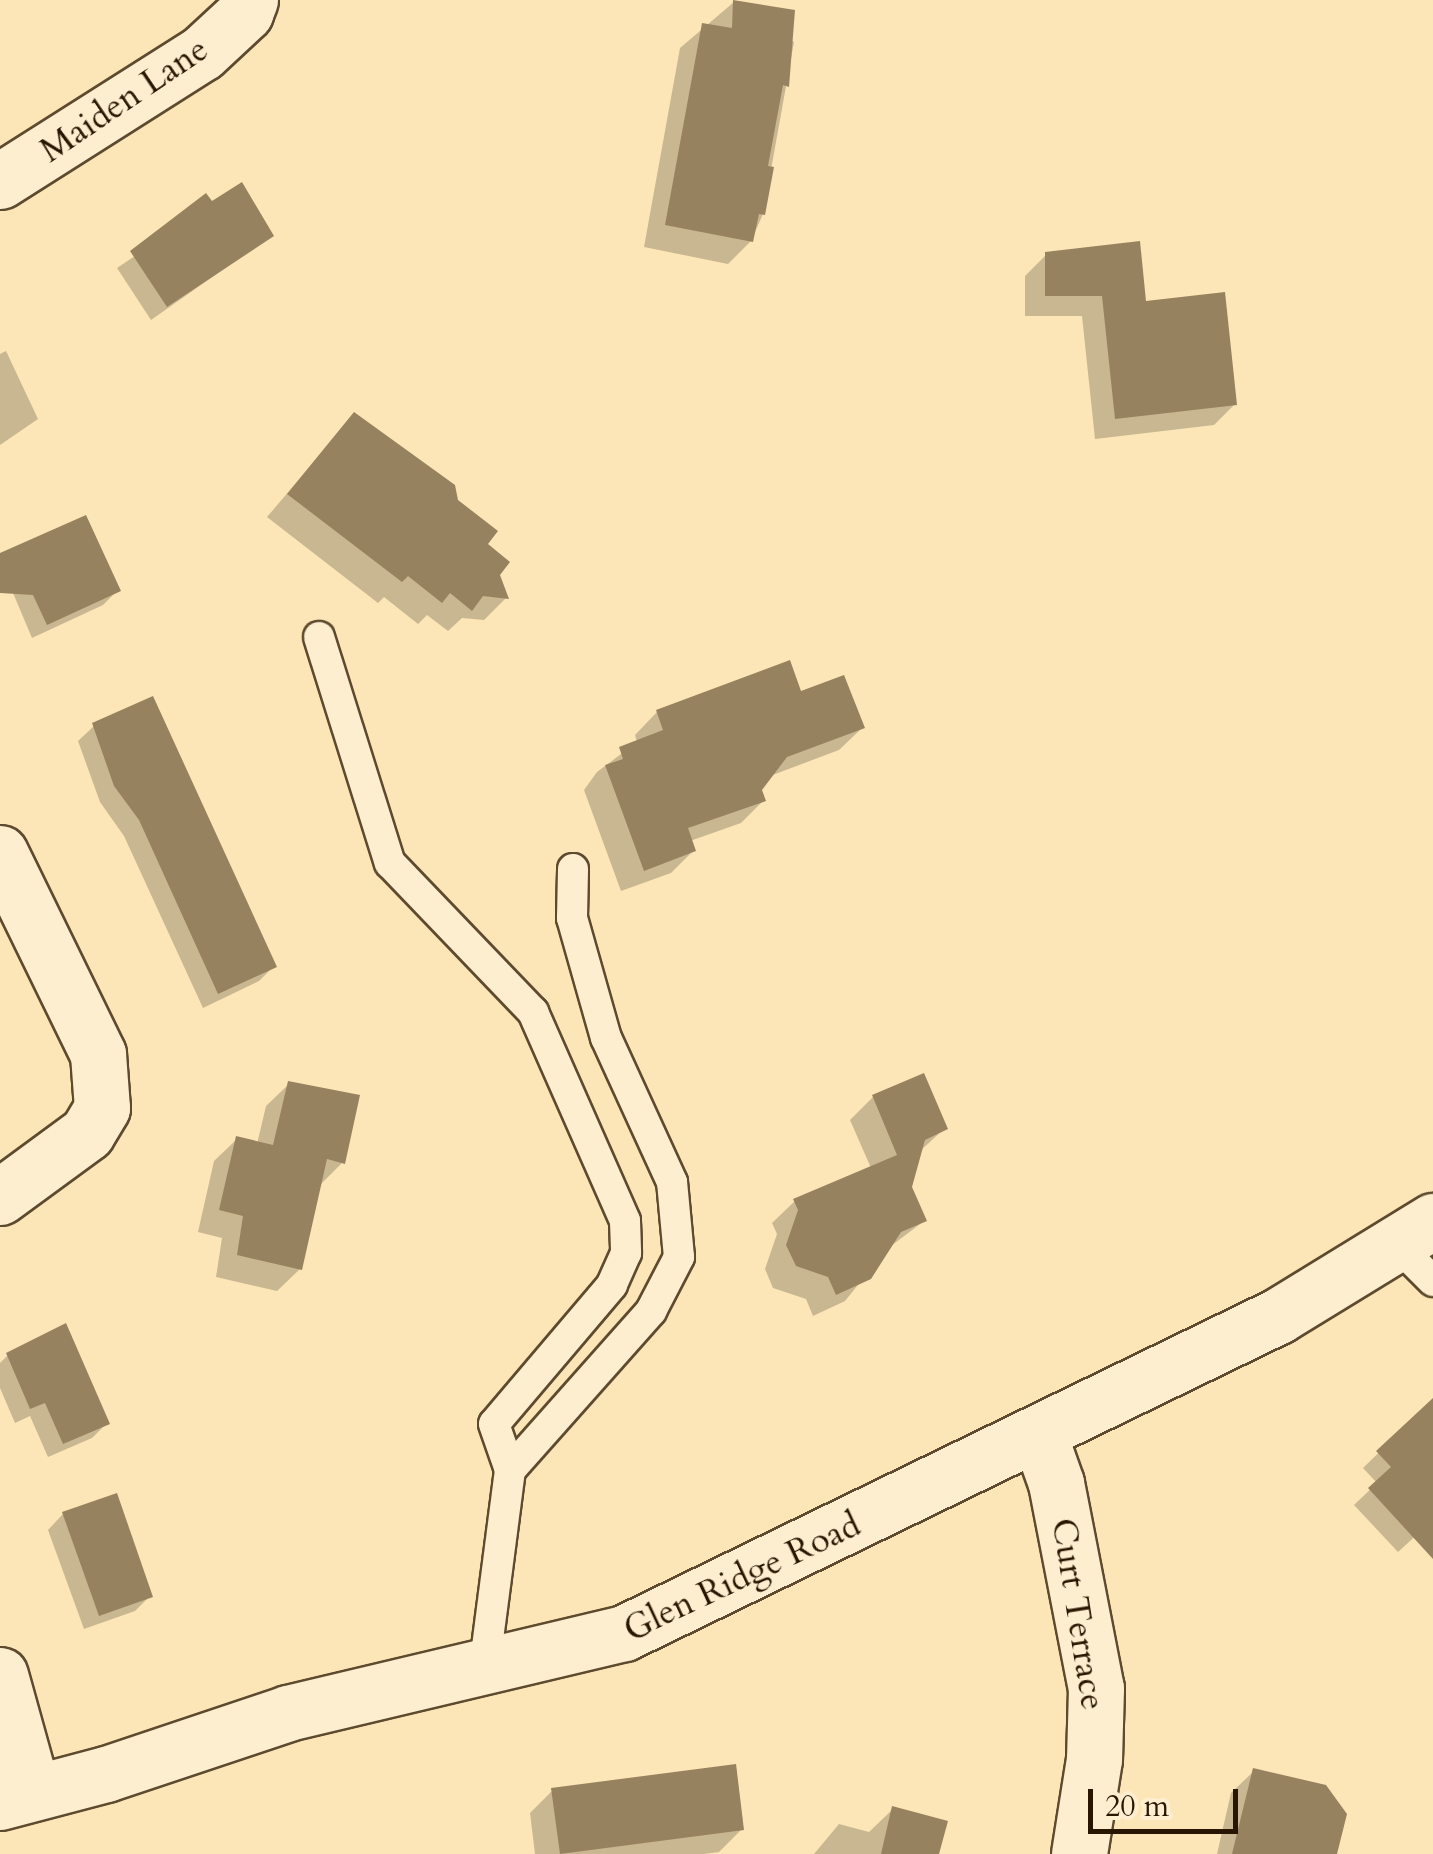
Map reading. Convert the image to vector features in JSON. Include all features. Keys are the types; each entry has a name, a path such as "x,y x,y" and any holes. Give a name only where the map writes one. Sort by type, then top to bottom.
{"street":[{"name":"Maiden Lane","path":"0,181 202,52 247,7"},
{"path":"0,853 98,1054 102,1108 87,1133 0,1197"},
{"name":"Glen Ridge Road","path":"16,1796 106,1774 288,1713 484,1670 624,1633 1421,1249"},
{"name":"Curt Terrace","path":"1038,1435 1056,1483 1096,1688 1094,1760 1079,1854"},
{"path":"0,1675 16,1796"}],"lane":[{"path":"319,638 390,863 533,1012 625,1220 626,1253 612,1285 494,1424 510,1470 484,1670"},
{"path":"510,1470 651,1311 679,1256 672,1182 606,1038 572,918 573,869"}],"building":[{"path":"733,0 795,10 789,87 783,85 768,166 774,167 765,215 759,214 753,242 665,225 702,23 732,28"},
{"path":"242,182 274,236 167,307 130,251 206,193 212,201"},
{"path":"1140,241 1146,301 1225,292 1237,405 1115,419 1102,296 1045,296 1045,252"},
{"path":"354,412 455,485 458,500 498,531 488,544 510,562 500,575 509,599 483,596 472,611 450,593 442,603 408,576 402,582 287,494"},
{"path":"86,515 121,591 47,625 33,595 0,593 0,553"},
{"path":"790,660 801,691 844,675 865,728 787,757 762,790 766,801 688,828 696,851 644,871 605,765 623,759 619,747 663,730 656,710"},
{"path":"153,696 277,967 218,994 139,820 114,786 92,723"},
{"path":"924,1073 948,1129 925,1140 912,1187 927,1221 901,1232 871,1279 836,1295 828,1277 796,1266 786,1245 798,1210 793,1199 897,1155 872,1095"},
{"path":"288,1081 360,1095 345,1164 327,1159 302,1270 237,1255 243,1216 219,1210 236,1136 273,1145"},
{"path":"66,1323 110,1424 63,1444 45,1403 30,1409 6,1353"},
{"path":"1433,1398 1433,1559 1368,1488 1391,1467 1376,1451"},
{"path":"117,1493 153,1597 99,1616 62,1512"},
{"path":"736,1764 744,1830 560,1854 551,1788"},
{"path":"1253,1768 1326,1785 1347,1814 1337,1854 1232,1854"},
{"path":"892,1806 948,1821 939,1854 881,1854"}]}
